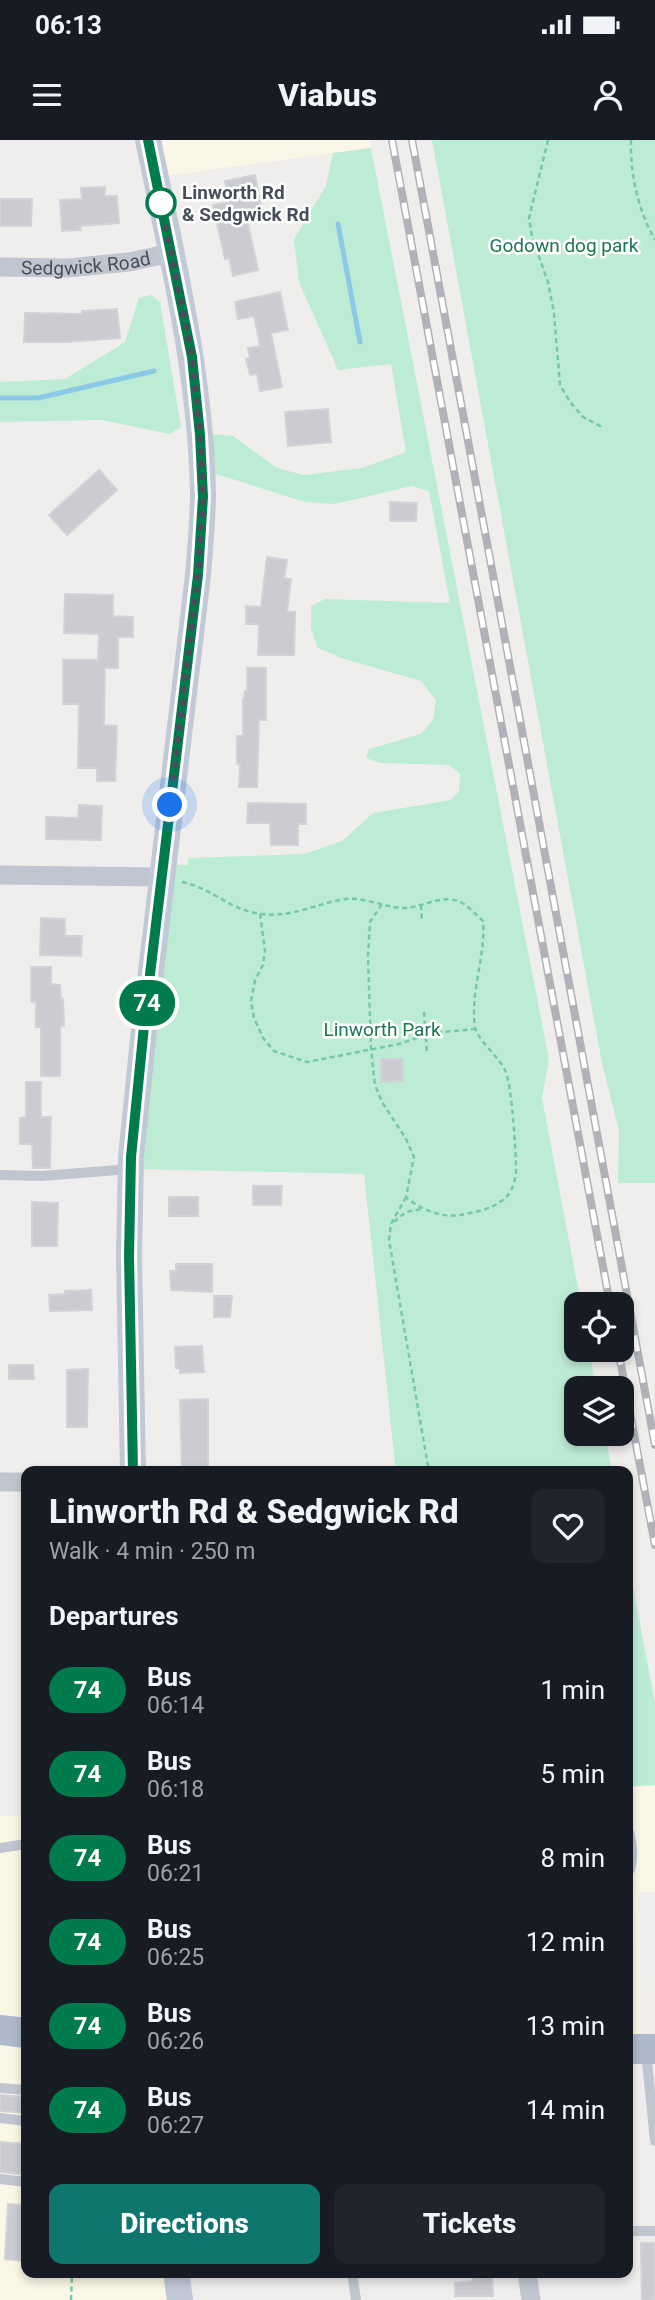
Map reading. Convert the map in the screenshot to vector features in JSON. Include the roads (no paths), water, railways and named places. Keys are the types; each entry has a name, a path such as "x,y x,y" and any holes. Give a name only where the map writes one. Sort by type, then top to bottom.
{"main road":[{"path":"132,1466 130,1169 141,1051 198,575 203,497 192,357 148,140"},
{"path":"0,2030 21,2032"},
{"path":"177,2278 180,2300"}],"street":[{"name":"Sedgwick Road","path":"0,267 68,268 128,262 171,253"},
{"path":"0,875 162,877"},
{"path":"0,1482 21,1482"},
{"path":"528,2278 531,2300"}],"lane":[{"path":"0,1175 43,1177 130,1169"},
{"path":"0,1848 21,1845"},
{"path":"643,2049 655,2141"},
{"path":"0,2088 21,2090"},
{"path":"0,2118 21,2120"},
{"path":"0,2179 21,2181"},
{"path":"633,2231 655,2231"},
{"path":"353,2278 356,2300"}],"waterway":[{"path":"338,224 360,342"},
{"path":"0,398 38,398 154,371"}],"railway":[{"path":"392,140 608,1292"},
{"path":"412,140 655,1445"},
{"path":"620,1362 655,1545"}],"place":[{"name":"Linworth Rd & Sedgwick Rd","path":"161,203"}],"park label":[{"name":"Godown dog park","path":"564,245"},
{"name":"Linworth Park","path":"382,1029"}]}
